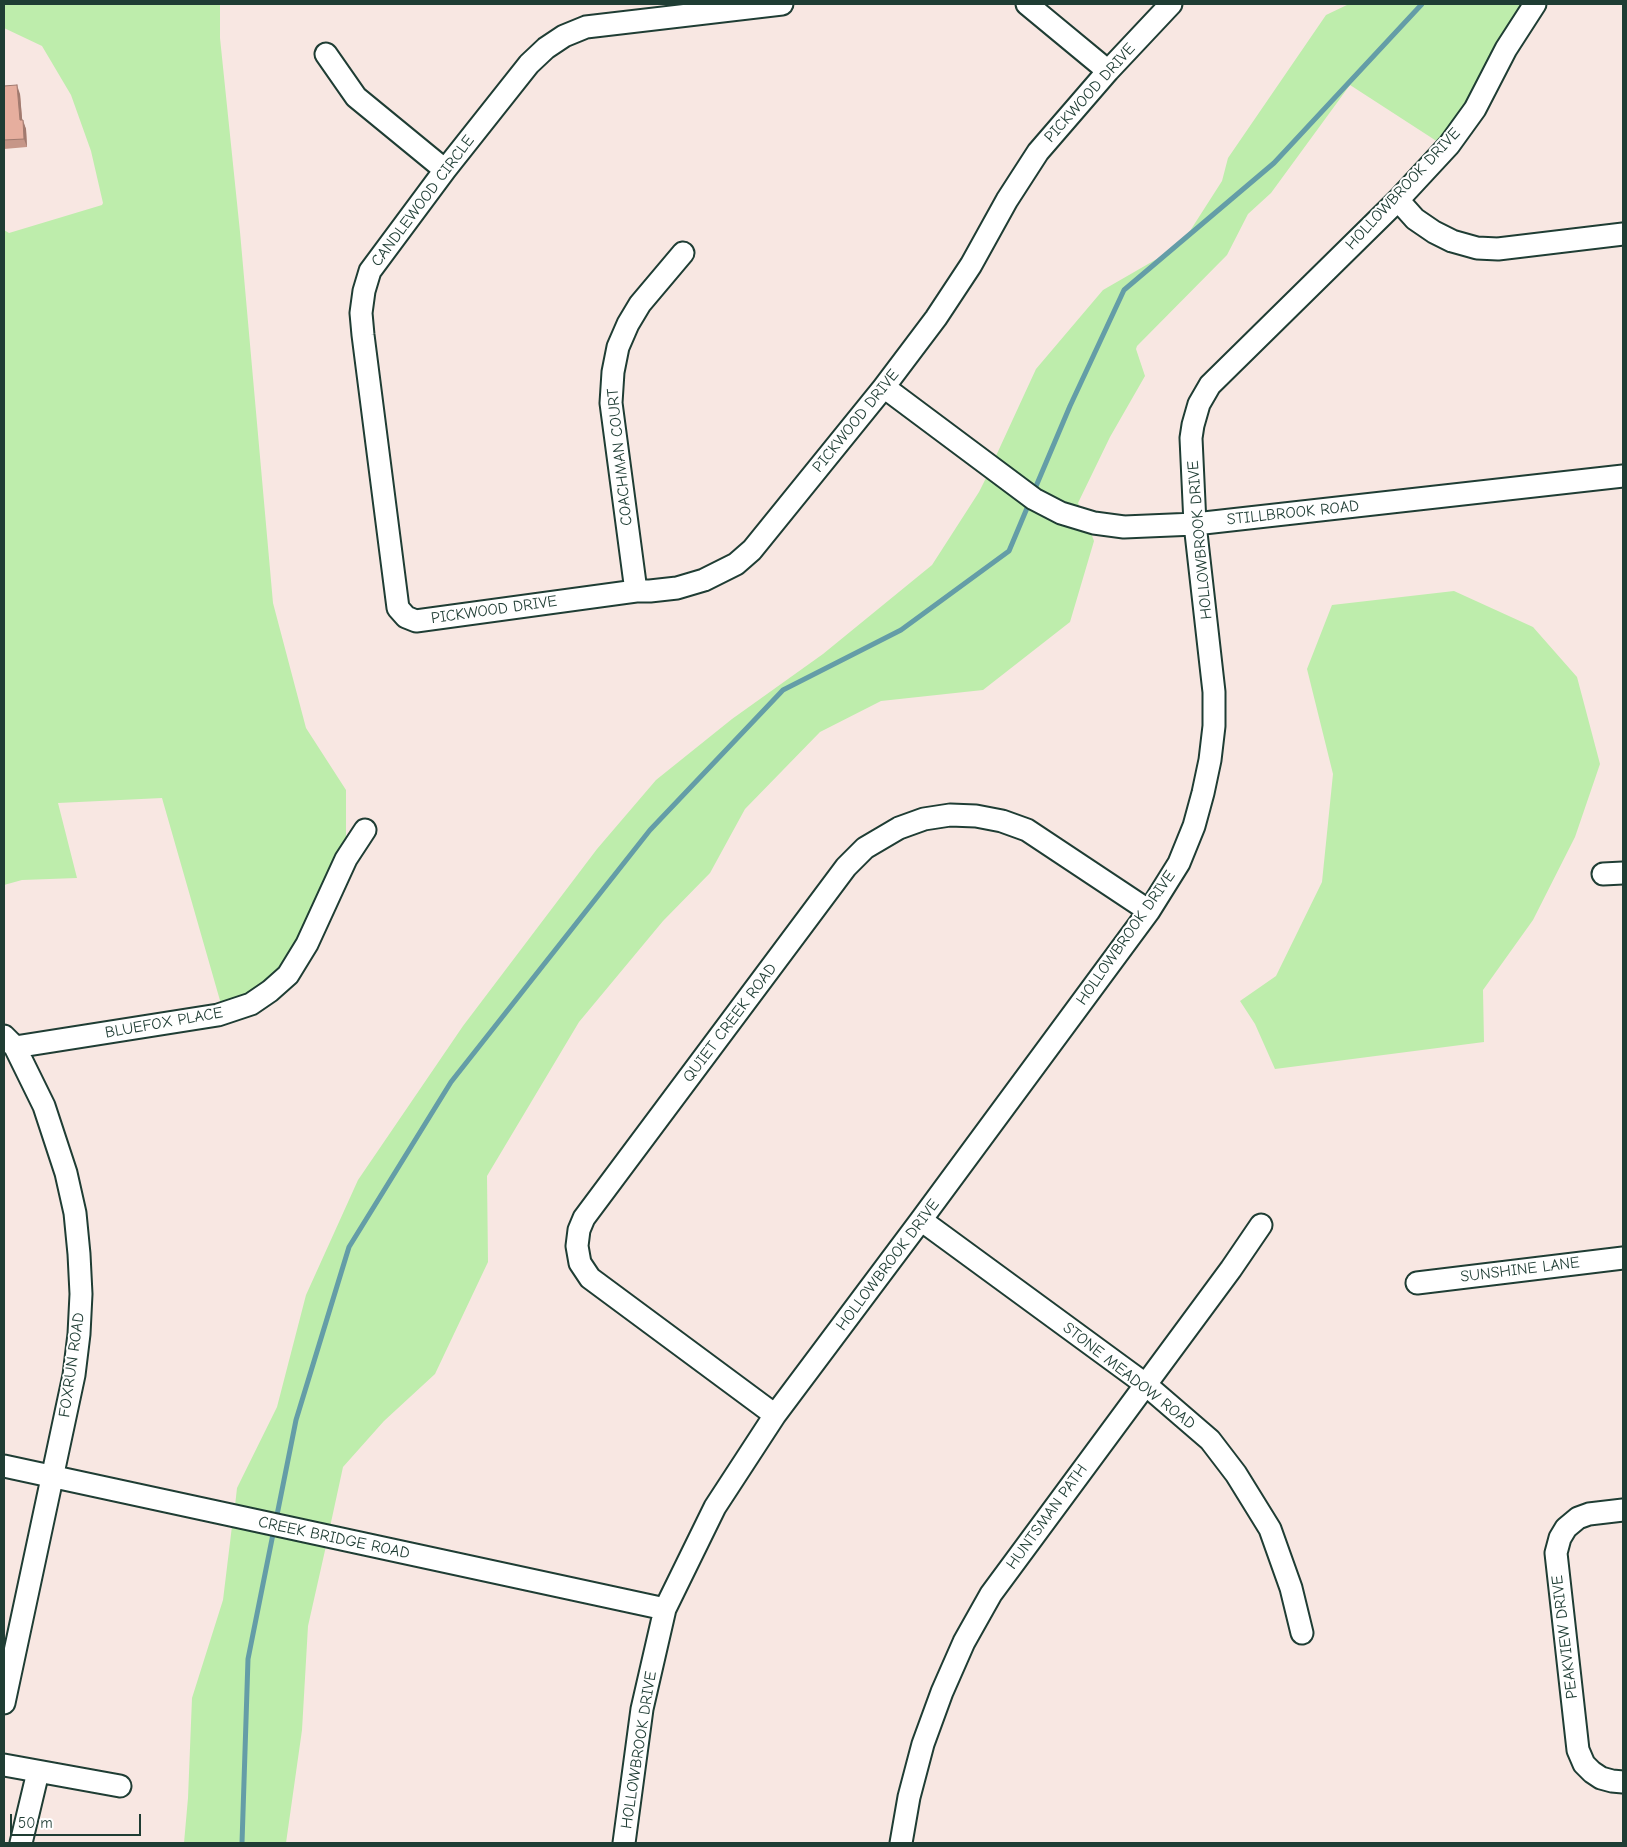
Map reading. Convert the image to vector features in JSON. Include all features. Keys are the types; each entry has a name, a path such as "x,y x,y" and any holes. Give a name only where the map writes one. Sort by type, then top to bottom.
{"street":[{"name":"CANDLEWOOD CIRCLE","path":"406,617 398,608 361,313 364,291 370,271 445,170 529,64 546,48 564,36 586,28 782,4"},
{"path":"1027,4 1108,71"},
{"name":"PICKWOOD DRIVE","path":"406,617 416,621 636,591 650,592 677,588 704,580 736,564 752,550 884,387 941,311 971,265 1006,200 1038,152 1108,71 1171,4"},
{"name":"HOLLOWBROOK DRIVE","path":"624,1843 642,1709 665,1609 714,1507 775,1415 1148,911 1179,863 1194,826 1210,760 1214,726 1214,692 1196,524 1191,438 1199,404 1210,384 1398,200 1449,145 1475,109 1506,49 1535,4"},
{"path":"326,54 356,97 445,170"},
{"path":"1398,200 1415,219 1434,232 1452,241 1477,248 1498,249 1623,234"},
{"name":"COACHMAN COURT","path":"636,591 611,403 613,372 618,347 628,324 640,304 683,253"},
{"name":"STILLBROOK ROAD","path":"884,387 1034,499 1061,514 1094,524 1124,527 1196,524 1623,476"},
{"name":"QUIET CREEK ROAD","path":"775,1415 590,1278 580,1263 577,1246 579,1230 584,1218 846,866 865,848 899,828 924,819 950,815 976,816 1002,821 1027,830 1148,911"},
{"name":"BLUEFOX PLACE","path":"9,1042 218,1016 250,1004 270,991 288,975 307,944 346,859 366,830"},
{"name":"FOXRUN ROAD","path":"4,1703 74,1375 81,1294 74,1213 66,1173 44,1106 9,1042"},
{"name":"STONE MEADOW ROAD","path":"921,1220 1123,1370 1145,1384 1210,1440 1236,1474 1270,1529 1292,1588 1302,1633"},
{"name":"HUNTSMAN PATH","path":"901,1843 909,1797 923,1744 942,1692 964,1642 991,1594 1231,1268 1261,1224"},
{"name":"SUNSHINE LANE","path":"1417,1283 1623,1258"},
{"name":"CREEK BRIDGE ROAD","path":"4,1466 665,1609"},
{"name":"PEAKVIEW DRIVE","path":"1623,1510 1589,1514 1578,1518 1563,1533 1556,1553 1578,1750 1584,1764 1592,1772 1601,1778 1623,1782"},
{"path":"4,1765 120,1786"},
{"path":"21,1843 38,1772"}],"green space":[{"path":"4,4 220,4 220,38 240,232 273,603 306,728 346,790 346,839 300,937 273,975 265,982 247,994 221,1004 162,798 58,803 77,878 22,880 4,885 4,230 9,233 102,205 103,203 91,151 71,95 42,46 4,28"},
{"path":"1349,4 1524,4 1467,103 1438,142 1350,85 1271,193 1248,214 1227,255 1137,346 1136,349 1145,376 1110,437 1078,503 1081,510 1038,491 995,458 1036,369 1103,290 1181,245 1222,181 1228,158 1326,15"},
{"path":"987,476 1057,523 1091,533 1094,541 1070,622 983,690 881,701 820,732 745,809 710,873 663,921 579,1022 487,1176 488,1262 435,1374 384,1421 343,1467 330,1527 235,1506 237,1488 277,1407 306,1295 358,1180 463,1026 597,849 656,780 732,719 823,654 932,565 979,492"},
{"path":"1454,591 1533,627 1577,677 1600,764 1575,837 1533,920 1483,990 1484,1042 1275,1069 1255,1024 1240,1001 1276,976 1322,882 1333,774 1307,669 1332,605"},
{"path":"232,1526 326,1546 308,1626 302,1730 286,1843 184,1843 188,1798 192,1698 223,1600"}],"building":[{"path":"17,85 20,120 23,120 24,139 4,140 4,86"}],"waterway":[{"path":"1034,491 1070,406 1124,290 1274,163 1422,4"},
{"path":"276,1520 296,1420 349,1247 451,1082 650,830 783,690 901,630 1009,551 1030,501"},
{"path":"242,1843 248,1659 274,1529"}]}
